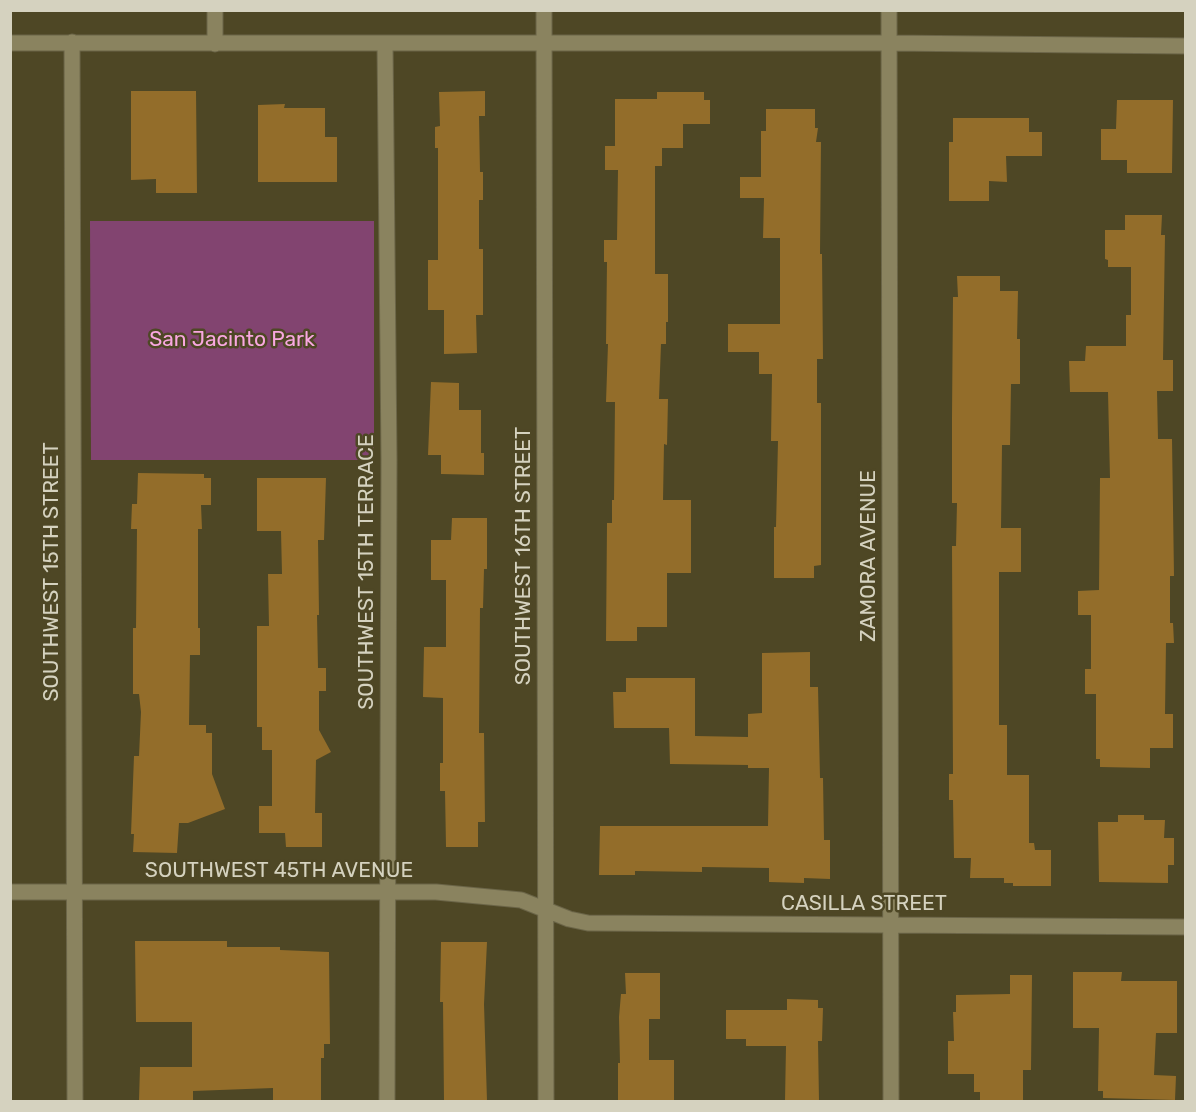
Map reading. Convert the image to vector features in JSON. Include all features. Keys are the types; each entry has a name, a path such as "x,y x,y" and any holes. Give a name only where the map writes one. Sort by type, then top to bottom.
{"street":[{"path":"215,10 215,44"},
{"name":"SOUTHWEST 16TH STREET","path":"544,10 546,1101"},
{"name":"ZAMORA AVENUE","path":"889,10 891,1101"},
{"name":"SOUTHWEST 15TH STREET","path":"72,42 75,1101"},
{"path":"10,43 889,43 1185,46"},
{"name":"SOUTHWEST 15TH TERRACE","path":"385,43 389,449 387,1101"},
{"name":"SOUTHWEST 45TH AVENUE","path":"10,892 387,891 495,896 521,900 545,909"},
{"name":"CASILLA STREET","path":"545,909 569,919 588,923 1185,927"}],"green space":[{"name":"San Jacinto Park","path":"90,221 374,221 374,460 91,460"}],"building":[{"path":"131,91 196,91 197,193 156,193 156,179 131,180"},
{"path":"485,91 485,116 479,116 480,172 483,172 483,200 479,200 479,249 483,249 483,315 476,315 477,353 444,354 444,310 428,310 428,260 438,260 438,148 435,148 435,127 440,126 439,92"},
{"path":"657,92 704,92 704,100 710,100 710,124 683,124 683,148 662,148 662,166 655,166 655,274 668,274 668,322 666,322 666,344 661,344 659,399 668,399 663,500 691,500 691,573 667,573 667,627 637,627 637,641 606,641 607,523 612,523 612,500 614,500 615,402 606,402 607,262 604,262 604,240 617,240 618,170 605,170 605,146 615,146 615,99 657,99"},
{"path":"1117,100 1173,100 1172,173 1127,173 1127,160 1101,160 1101,129 1116,129"},
{"path":"285,104 284,108 325,108 325,137 337,137 337,182 258,182 258,105"},
{"path":"766,109 815,109 815,128 818,128 816,142 821,142 820,254 822,254 823,359 817,359 817,403 821,403 821,565 814,566 814,578 774,578 778,441 771,441 772,374 759,374 759,352 728,352 728,324 780,324 780,238 763,238 764,198 740,198 740,177 761,177 761,131 766,131"},
{"path":"953,118 1029,118 1029,132 1042,132 1042,156 1006,156 1007,182 989,181 989,201 949,201 949,142 953,142"},
{"path":"1125,215 1162,215 1161,235 1165,235 1163,360 1173,360 1173,391 1157,391 1158,439 1172,439 1174,576 1170,576 1170,623 1173,623 1174,643 1166,643 1165,714 1173,714 1173,748 1150,748 1150,768 1100,767 1100,759 1096,759 1096,694 1085,694 1085,669 1091,669 1091,615 1078,615 1078,591 1099,590 1100,478 1110,478 1108,392 1070,392 1069,361 1085,361 1086,346 1126,346 1126,315 1131,315 1131,267 1108,267 1108,260 1105,259 1105,230 1125,230"},
{"path":"957,276 1000,276 1000,291 1018,291 1017,339 1020,339 1020,384 1011,384 1010,445 1002,445 1001,528 1021,528 1021,572 999,572 999,725 1007,725 1007,775 1029,775 1029,843 1034,843 1035,850 1051,850 1051,886 1013,886 1013,883 1004,883 1004,878 970,878 971,858 954,858 953,800 949,800 949,774 953,774 952,546 956,546 957,503 952,503 952,417 953,297 958,297"},
{"path":"431,382 459,383 459,410 481,410 481,453 484,453 484,475 441,474 441,455 428,455"},
{"path":"138,473 204,474 204,478 211,478 211,505 201,505 202,529 198,529 200,655 190,655 189,725 206,725 206,733 212,733 212,774 225,809 188,823 179,823 177,853 133,852 134,834 131,834 134,756 139,756 141,712 139,694 133,694 137,529 131,529 132,504 137,504"},
{"path":"257,478 326,478 324,540 318,540 318,668 326,668 326,691 319,691 319,730 331,752 316,760 315,813 322,813 322,847 286,847 285,833 259,833 259,806 272,806 272,750 262,750 262,727 257,727 257,626 269,626 268,574 282,574 281,531 257,531"},
{"path":"452,518 487,518 487,569 484,569 483,608 480,608 479,733 484,733 485,822 478,822 478,847 446,847 445,791 440,791 440,763 443,763 443,698 423,697 424,647 446,647 446,580 431,580 431,540 451,540"},
{"path":"810,652 810,687 818,687 820,778 823,778 824,840 830,840 830,879 804,878 804,883 769,882 769,868 702,867 702,872 635,871 635,875 599,875 600,826 768,826 769,768 748,768 748,765 670,764 669,728 614,728 613,692 626,692 626,678 695,678 695,736 748,737 748,714 762,713 762,653"},
{"path":"1118,815 1144,815 1144,820 1165,820 1164,838 1174,838 1174,865 1168,865 1168,883 1099,882 1098,822 1118,822"},
{"path":"135,941 227,941 227,947 280,947 280,950 329,952 330,1044 324,1044 324,1058 321,1058 321,1101 273,1101 273,1088 193,1091 193,1101 139,1101 140,1067 192,1067 192,1022 136,1022"},
{"path":"441,942 487,942 484,1004 487,1101 444,1101 443,1002 440,1002"},
{"path":"1073,972 1122,972 1121,981 1177,981 1177,1033 1156,1033 1154,1075 1176,1076 1175,1100 1103,1098 1103,1091 1098,1091 1099,1028 1073,1028"},
{"path":"625,973 660,973 660,1019 649,1019 649,1060 674,1060 674,1101 618,1101 619,1017 621,994 626,994"},
{"path":"1010,975 1032,975 1031,1070 1023,1070 1023,1101 980,1101 980,1092 974,1092 974,1074 948,1074 948,1041 954,1041 953,1012 956,1012 956,995 1010,994"},
{"path":"787,999 818,1000 818,1008 823,1008 822,1041 818,1041 819,1101 785,1101 786,1046 746,1046 746,1039 726,1039 726,1010 787,1010"}]}
